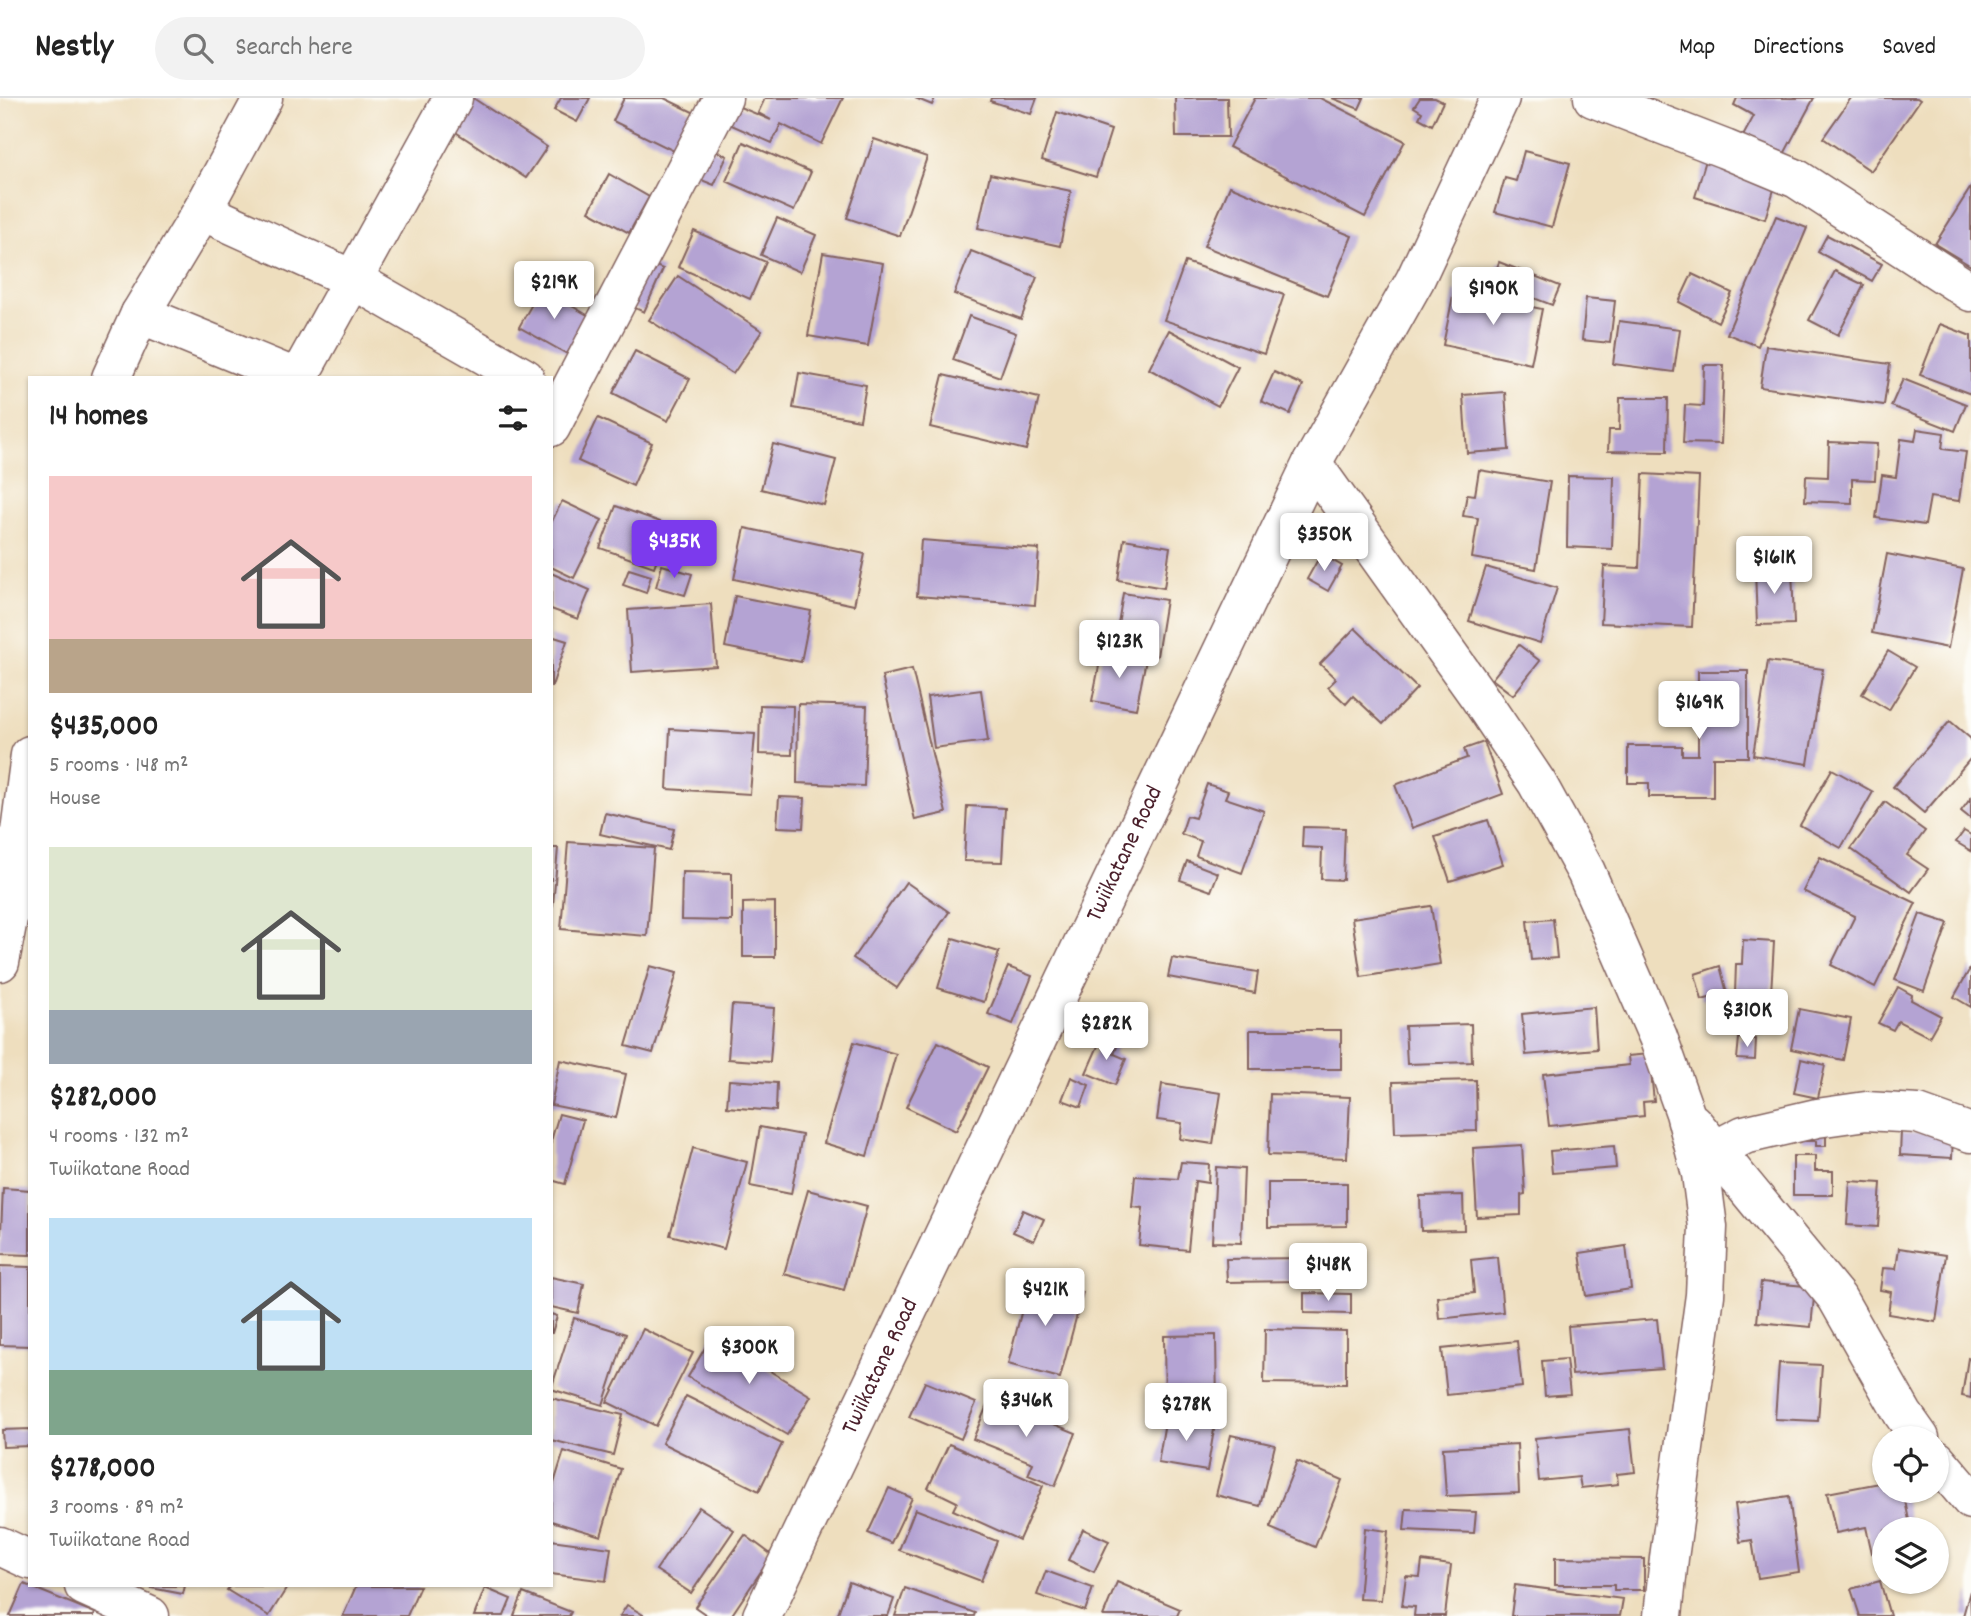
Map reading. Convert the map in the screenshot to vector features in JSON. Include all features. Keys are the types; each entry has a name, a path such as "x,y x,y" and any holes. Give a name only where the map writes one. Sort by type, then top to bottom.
{"street":[{"path":"112,376 140,314 202,211 263,98"},
{"path":"140,314 282,373 295,375 303,369 453,98"},
{"path":"556,407 723,98"},
{"name":"Twiikatane Road","path":"762,1616 1311,463 1415,279 1500,98"},
{"path":"1593,98 1797,179 1971,292"},
{"path":"202,211 352,279 522,376"},
{"path":"1311,463 1477,694 1537,783 1586,872 1658,1037 1685,1113 1701,1174 1708,1227 1704,1295 1663,1616"},
{"path":"0,962 12,897 28,771"},
{"path":"1715,1150 1744,1135 1816,1118 1866,1111 1918,1114 1971,1133"},
{"path":"1685,1113 1837,1298 1912,1426"},
{"path":"1949,1474 1971,1500"},
{"path":"0,1546 28,1559"},
{"path":"87,1587 150,1616"}],"building":[{"path":"473,98 547,147 526,178 451,129"},
{"path":"561,98 590,98 577,122 554,110"},
{"path":"624,98 664,98 697,114 678,153 613,121"},
{"path":"765,98 843,98 821,144 781,124 772,143 727,123 735,105 771,120 758,113"},
{"path":"915,98 935,98 932,105"},
{"path":"991,98 1037,98 1031,114 990,101"},
{"path":"1175,98 1227,98 1228,137 1176,137"},
{"path":"1255,98 1320,98 1405,141 1365,217 1229,147"},
{"path":"1332,98 1364,98 1359,109"},
{"path":"1420,98 1435,98 1443,102 1432,125 1419,118 1422,112 1414,107"},
{"path":"1737,98 1814,98 1782,158 1742,138 1754,116 1734,105"},
{"path":"1851,98 1920,100 1871,171 1823,138"},
{"path":"1057,112 1111,130 1096,177 1042,160"},
{"path":"874,139 927,157 900,236 847,218"},
{"path":"743,142 811,172 794,211 726,181"},
{"path":"707,147 727,156 714,185 694,177"},
{"path":"1524,151 1570,163 1552,227 1495,212 1505,178 1516,181"},
{"path":"1706,160 1776,183 1765,219 1695,197"},
{"path":"609,174 649,197 629,233 589,211"},
{"path":"990,174 1071,191 1060,246 978,228"},
{"path":"1230,186 1352,236 1327,296 1204,246"},
{"path":"1971,187 1971,266 1935,244"},
{"path":"1776,216 1807,228 1758,346 1727,334"},
{"path":"777,218 816,235 800,272 761,255"},
{"path":"694,231 766,262 750,299 678,267"},
{"path":"1827,235 1882,264 1872,281 1818,252"},
{"path":"971,251 1037,277 1021,319 954,294"},
{"path":"823,253 883,263 868,346 808,336"},
{"path":"646,262 663,269 644,312 628,305"},
{"path":"1185,262 1284,295 1264,354 1164,320"},
{"path":"1499,262 1560,286 1552,305 1492,282"},
{"path":"1835,271 1864,285 1838,335 1809,320"},
{"path":"1692,274 1732,293 1718,322 1679,302"},
{"path":"678,276 762,331 733,374 649,320"},
{"path":"541,288 589,316 567,354 519,327"},
{"path":"1454,291 1542,309 1531,364 1443,345"},
{"path":"1586,298 1615,301 1610,343 1582,340"},
{"path":"969,316 1016,333 1000,377 953,360"},
{"path":"1619,321 1680,329 1674,372 1613,364"},
{"path":"1940,324 1971,336 1971,394 1920,375"},
{"path":"1169,330 1238,367 1218,406 1149,369"},
{"path":"1766,346 1890,364 1884,405 1760,387"},
{"path":"635,351 690,379 668,421 613,393"},
{"path":"1704,365 1724,365 1721,444 1683,443 1685,405 1703,406"},
{"path":"1274,372 1303,385 1290,414 1261,401"},
{"path":"799,373 866,385 860,420 793,408"},
{"path":"943,375 1039,398 1026,450 930,427"},
{"path":"1903,379 1966,404 1955,431 1891,406"},
{"path":"1505,392 1509,450 1467,453 1463,395"},
{"path":"1620,398 1668,398 1667,452 1608,451 1609,430 1619,430"},
{"path":"598,418 652,443 633,486 578,461"},
{"path":"1917,429 1944,433 1942,449 1966,452 1959,501 1930,497 1925,525 1876,518 1882,475 1896,477 1901,439 1915,441"},
{"path":"1829,442 1877,444 1875,480 1852,479 1852,503 1805,501 1806,476 1828,477"},
{"path":"773,444 836,460 824,505 761,489"},
{"path":"1479,470 1550,482 1536,569 1472,558 1478,518 1463,516 1467,494 1475,495"},
{"path":"1643,474 1699,477 1692,627 1601,623 1604,566 1639,568"},
{"path":"1568,476 1614,477 1612,549 1567,547"},
{"path":"562,501 602,520 574,578 553,568 553,519"},
{"path":"616,506 669,525 654,567 600,548"},
{"path":"745,528 865,554 854,605 734,579"},
{"path":"1124,539 1170,547 1164,588 1118,580"},
{"path":"921,540 1039,549 1035,605 917,596"},
{"path":"1321,554 1342,566 1328,591 1307,579"},
{"path":"1887,554 1963,569 1948,648 1872,633"},
{"path":"662,565 692,574 685,595 656,587"},
{"path":"1486,567 1557,588 1540,643 1469,621"},
{"path":"1792,567 1794,624 1757,625 1755,568"},
{"path":"629,569 651,576 646,593 623,585"},
{"path":"553,574 590,590 578,619 553,610"},
{"path":"1123,593 1166,600 1157,656 1114,649"},
{"path":"735,596 811,611 801,662 725,647"},
{"path":"711,604 716,666 632,672 628,610"},
{"path":"1355,628 1417,688 1383,724 1353,696 1346,704 1328,687 1336,679 1320,664"},
{"path":"553,637 567,641 553,683"},
{"path":"1519,645 1540,661 1513,695 1492,679"},
{"path":"1102,651 1146,660 1136,709 1092,701"},
{"path":"1888,651 1915,667 1889,710 1862,694"},
{"path":"1768,661 1823,669 1808,764 1753,755"},
{"path":"912,669 946,813 915,820 882,676"},
{"path":"1698,671 1748,671 1748,757 1713,757 1713,797 1649,797 1649,783 1628,783 1628,746 1682,746 1682,755 1698,755"},
{"path":"981,690 988,741 934,748 927,697"},
{"path":"798,704 867,706 864,786 797,783"},
{"path":"760,705 793,706 792,755 759,754"},
{"path":"1950,721 1971,739 1971,758 1924,813 1893,787"},
{"path":"670,729 755,734 750,794 667,789"},
{"path":"1484,742 1503,794 1412,828 1395,785 1467,758 1464,749"},
{"path":"1832,769 1873,792 1841,848 1800,825"},
{"path":"1207,784 1228,791 1225,798 1264,811 1242,873 1196,856 1201,841 1181,834 1187,816 1195,818"},
{"path":"779,797 805,798 803,828 777,827"},
{"path":"1971,798 1971,819 1961,811"},
{"path":"1885,802 1925,831 1907,855 1928,869 1911,892 1851,849"},
{"path":"967,806 1005,808 1002,862 964,861"},
{"path":"605,813 674,829 669,850 600,834"},
{"path":"1488,820 1503,864 1450,881 1435,837"},
{"path":"1303,827 1345,828 1343,880 1321,879 1322,848 1302,847"},
{"path":"1964,831 1971,835 1971,851 1956,842"},
{"path":"568,842 654,848 647,936 561,929"},
{"path":"553,848 558,848 553,905"},
{"path":"1820,857 1916,903 1875,987 1831,965 1855,916 1803,891"},
{"path":"1187,861 1218,873 1211,891 1180,880"},
{"path":"682,872 732,873 732,921 681,920"},
{"path":"906,882 949,912 897,988 853,958"},
{"path":"775,902 775,957 743,957 743,903"},
{"path":"1431,906 1440,964 1361,977 1352,918"},
{"path":"1920,914 1948,923 1924,991 1895,980"},
{"path":"1553,919 1557,958 1531,960 1527,921"},
{"path":"953,938 999,952 984,1002 938,988"},
{"path":"1743,940 1774,942 1770,1010 1740,1009 1740,994 1735,994 1736,964 1742,964"},
{"path":"1172,958 1258,972 1255,993 1168,977"},
{"path":"650,966 677,973 653,1053 626,1046"},
{"path":"1720,966 1727,993 1702,1000 1695,974"},
{"path":"1008,967 1032,976 1013,1024 988,1014"},
{"path":"1971,967 1971,1007 1954,997"},
{"path":"1898,987 1912,995 1911,1000 1941,1016 1929,1037 1898,1021 1893,1030 1878,1023"},
{"path":"732,1005 774,1008 770,1062 728,1059"},
{"path":"1594,1007 1597,1049 1526,1055 1522,1014"},
{"path":"1799,1009 1851,1019 1843,1060 1791,1049"},
{"path":"1471,1024 1472,1062 1407,1064 1405,1026"},
{"path":"1250,1030 1341,1030 1341,1069 1250,1069"},
{"path":"1102,1037 1118,1044 1114,1054 1126,1059 1115,1085 1086,1073"},
{"path":"1739,1038 1756,1039 1755,1060 1737,1059"},
{"path":"854,1042 896,1054 867,1156 824,1143"},
{"path":"938,1042 988,1067 956,1131 906,1107"},
{"path":"1649,1054 1654,1101 1643,1102 1644,1116 1549,1126 1543,1074 1629,1065 1628,1056"},
{"path":"1801,1059 1825,1065 1818,1098 1794,1093"},
{"path":"560,1060 626,1074 616,1118 553,1105"},
{"path":"1071,1077 1089,1085 1081,1107 1062,1100"},
{"path":"729,1080 777,1083 776,1111 727,1107"},
{"path":"1476,1080 1477,1131 1395,1133 1393,1082"},
{"path":"1162,1084 1221,1093 1213,1144 1180,1139 1182,1123 1157,1120"},
{"path":"1270,1094 1350,1097 1347,1158 1268,1155"},
{"path":"559,1114 583,1120 565,1184 553,1181 553,1134"},
{"path":"1826,1123 1826,1146 1816,1146 1816,1141 1802,1141 1802,1124"},
{"path":"760,1127 802,1135 791,1194 750,1186"},
{"path":"1901,1131 1953,1134 1952,1158 1900,1155"},
{"path":"1522,1145 1525,1194 1521,1195 1521,1215 1477,1217 1473,1148"},
{"path":"1614,1146 1616,1168 1552,1173 1550,1151"},
{"path":"693,1148 747,1162 724,1249 670,1235"},
{"path":"1793,1156 1815,1156 1815,1171 1833,1171 1833,1195 1793,1195"},
{"path":"1181,1162 1209,1164 1208,1183 1195,1181 1188,1250 1139,1245 1143,1208 1132,1207 1135,1176 1178,1179"},
{"path":"1216,1167 1244,1169 1241,1243 1212,1242"},
{"path":"1850,1181 1881,1183 1878,1227 1847,1225"},
{"path":"1268,1183 1347,1183 1347,1226 1268,1227"},
{"path":"3,1188 28,1190 28,1255 0,1254"},
{"path":"808,1190 867,1206 844,1290 784,1274"},
{"path":"1463,1195 1464,1230 1421,1231 1420,1196"},
{"path":"1023,1210 1044,1219 1034,1241 1013,1232"},
{"path":"1626,1246 1631,1289 1586,1296 1580,1253"},
{"path":"1899,1248 1946,1255 1936,1322 1888,1314 1891,1292 1880,1290 1883,1268 1896,1269"},
{"path":"1498,1257 1503,1312 1439,1319 1437,1297 1474,1293 1471,1260"},
{"path":"1307,1258 1307,1281 1227,1282 1226,1259"},
{"path":"0,1266 28,1267 28,1346 0,1345"},
{"path":"553,1277 584,1284 578,1313 553,1307"},
{"path":"1030,1278 1083,1292 1060,1378 1008,1364"},
{"path":"1761,1282 1815,1287 1811,1327 1757,1322"},
{"path":"1304,1293 1351,1294 1351,1314 1304,1313"},
{"path":"574,1318 626,1334 603,1405 553,1390"},
{"path":"1657,1319 1662,1368 1572,1375 1568,1326"},
{"path":"643,1329 693,1353 656,1426 607,1402"},
{"path":"1265,1329 1346,1331 1346,1384 1264,1383"},
{"path":"1216,1335 1217,1411 1165,1411 1164,1336"},
{"path":"712,1336 811,1396 787,1435 688,1377"},
{"path":"1517,1341 1522,1387 1447,1395 1442,1349"},
{"path":"1968,1358 1971,1359 1971,1398 1962,1396"},
{"path":"1566,1359 1570,1394 1545,1396 1542,1361"},
{"path":"1779,1363 1822,1365 1818,1421 1775,1419"},
{"path":"925,1382 976,1403 961,1439 909,1417"},
{"path":"686,1396 782,1444 759,1491 662,1443"},
{"path":"553,1398 623,1415 613,1455 553,1440"},
{"path":"990,1398 1076,1433 1055,1486 1028,1475 1033,1463 973,1439"},
{"path":"1166,1416 1215,1424 1207,1471 1158,1463"},
{"path":"28,1429 28,1446 3,1447 2,1430"},
{"path":"1630,1429 1635,1472 1617,1474 1618,1484 1581,1488 1579,1477 1539,1481 1535,1438"},
{"path":"1231,1435 1275,1445 1260,1506 1216,1495"},
{"path":"949,1444 1043,1486 1019,1540 953,1510 957,1502 928,1488"},
{"path":"1517,1444 1519,1493 1446,1496 1443,1448"},
{"path":"564,1451 621,1469 601,1536 553,1522 553,1487"},
{"path":"1297,1461 1342,1480 1315,1547 1270,1528"},
{"path":"1872,1484 1872,1503 1905,1503 1908,1517 1872,1517 1872,1553 1866,1527 1836,1533 1827,1493"},
{"path":"889,1488 912,1498 891,1543 868,1533"},
{"path":"1789,1496 1799,1572 1758,1578 1752,1540 1740,1542 1735,1504"},
{"path":"699,1507 734,1530 691,1593 656,1570"},
{"path":"915,1509 997,1541 981,1581 899,1550"},
{"path":"1406,1509 1476,1512 1474,1533 1404,1530"},
{"path":"1365,1528 1388,1531 1381,1600 1359,1599"},
{"path":"1083,1529 1109,1541 1094,1572 1068,1560"},
{"path":"745,1535 772,1555 731,1616 708,1616 695,1607"},
{"path":"553,1540 611,1548 606,1581 553,1574"},
{"path":"1555,1558 1644,1559 1644,1590 1614,1590 1614,1585 1555,1585"},
{"path":"1422,1561 1451,1565 1445,1616 1414,1616 1415,1607 1402,1606 1406,1576 1420,1577"},
{"path":"1046,1571 1093,1588 1085,1611 1037,1595"},
{"path":"849,1582 894,1599 888,1616 837,1616"},
{"path":"1117,1582 1180,1609 1177,1616 1103,1616"},
{"path":"1872,1583 1872,1594 1884,1594 1890,1616 1860,1616 1851,1589"},
{"path":"24,1584 95,1613 94,1616 10,1616"},
{"path":"1515,1585 1623,1599 1620,1616 1511,1616"},
{"path":"151,1587 185,1587 183,1594"},
{"path":"229,1587 287,1587 269,1616 227,1590"},
{"path":"356,1587 420,1587 407,1616 343,1616"},
{"path":"485,1588 511,1599 504,1616 474,1616"},
{"path":"905,1588 975,1613 974,1616 895,1616"},
{"path":"1970,1591 1971,1616 1963,1616"},
{"path":"523,1593 571,1612 569,1616 514,1616"},
{"path":"627,1605 645,1616 620,1616"}]}
